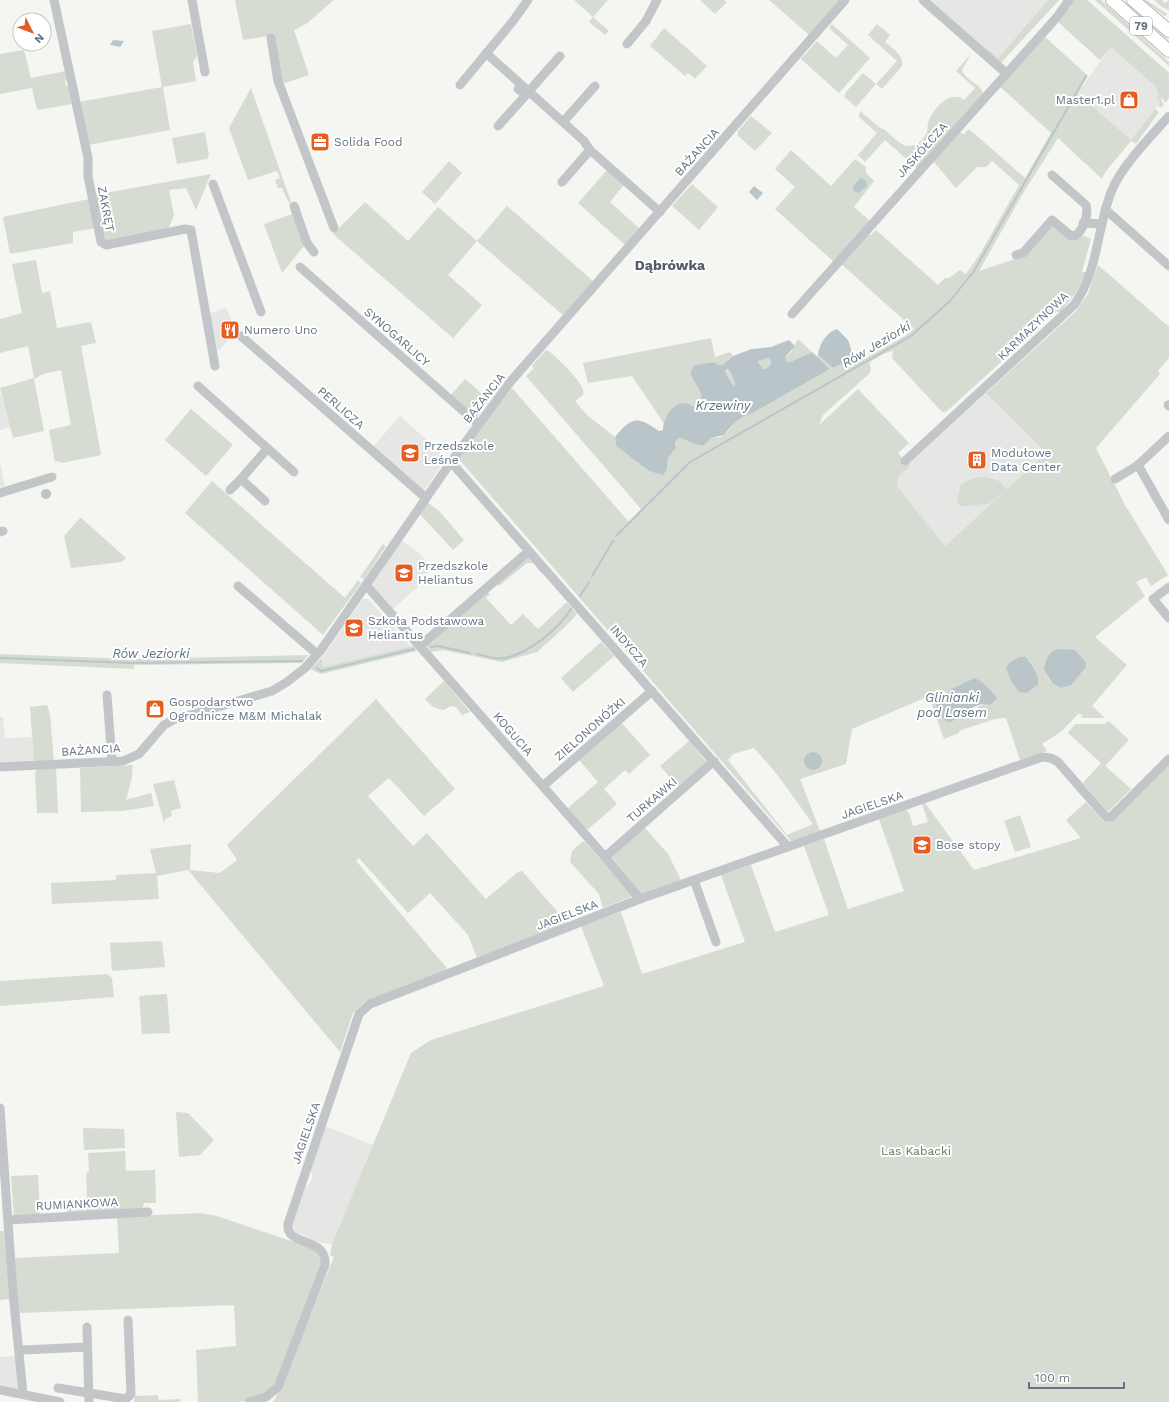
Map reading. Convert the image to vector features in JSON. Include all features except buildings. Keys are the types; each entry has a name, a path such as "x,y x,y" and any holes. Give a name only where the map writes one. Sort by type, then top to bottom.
{"main road":[{"name":"79","path":"1112,0 1169,51"},
{"name":"79","path":"1133,0 1169,31"}],"street":[{"name":"ZAKRĘT","path":"54,0 88,158 88,176 101,242 106,245 185,229 190,230 215,366"},
{"path":"192,0 205,72"},
{"path":"627,44 646,21 657,0"},
{"name":"BAŻANCIA","path":"0,767 112,759 123,761 139,754 164,725 173,720 272,691 305,668 317,654 366,585 478,424 511,381 845,0"},
{"path":"923,0 1006,73"},
{"name":"JASKÓŁCZA","path":"792,314 1057,17 1069,0"},
{"path":"460,85 526,2"},
{"path":"271,38 278,81 334,228"},
{"path":"484,55 529,90 589,146 590,150 660,212"},
{"path":"484,55 526,95 498,126"},
{"path":"529,90 560,56"},
{"path":"563,122 595,86"},
{"name":"KARMAZYNOWA","path":"905,461 1074,305 1088,282 1105,209 1114,183 1168,115"},
{"path":"562,182 590,150"},
{"path":"1016,255 1023,253 1052,220 1073,237 1081,232 1087,211 1086,205 1052,175"},
{"path":"214,184 261,312"},
{"path":"294,206 307,243 314,252"},
{"path":"1105,209 1169,266"},
{"path":"1083,223 1102,224"},
{"name":"SYNOGARLICY","path":"300,267 478,424"},
{"name":"PERLICZA","path":"241,336 426,498"},
{"path":"198,386 294,472"},
{"path":"1115,479 1138,465 1169,436"},
{"path":"230,490 267,449"},
{"name":"INDYCZA","path":"451,462 788,847"},
{"path":"1138,465 1169,520"},
{"path":"0,493 52,477"},
{"path":"241,479 265,501"},
{"path":"420,646 529,551"},
{"name":"KOGUCIA","path":"366,585 605,857 640,899"},
{"path":"238,586 317,654"},
{"path":"1169,587 1154,599 1169,618"},
{"name":"ZIELONONÓŻKI","path":"543,786 652,691"},
{"path":"107,695 112,759"},
{"name":"JAGIELSKA","path":"250,1402 266,1397 278,1387 325,1265 326,1256 322,1250 293,1236 289,1232 288,1224 358,1019 363,1010 370,1004 640,899 1042,757 1051,758 1058,762 1106,817 1111,817 1169,759"},
{"name":"TURKAWKI","path":"605,857 714,761"},
{"path":"694,880 716,942"},
{"path":"0,1108 12,1293 23,1394"},
{"name":"RUMIANKOWA","path":"8,1220 148,1212"},
{"path":"58,1388 88,1398 126,1400 131,1396 128,1320"},
{"path":"86,1327 88,1398"},
{"path":"23,1350 87,1347"},
{"path":"0,1390 60,1402"}],"shaded area":[{"path":"929,0 1048,0 998,58 989,51 989,53"},
{"path":"1111,47 1156,87 1159,95 1160,102 1131,141 1077,93"},
{"path":"226,308 236,331 219,350 214,352 209,313 215,313"},
{"path":"0,392 11,427 0,430"},
{"path":"986,393 1047,453 945,546 897,486 898,477 909,466 908,464"},
{"name":"Przedszkole Leśne","path":"400,416 447,458 423,492 372,448"},
{"path":"0,463 5,486 0,487"},
{"name":"Przedszkole Heliantus","path":"401,540 418,552 433,568 420,579 423,582 393,609 372,585"},
{"path":"363,599 368,599 411,647 323,667 322,658"},
{"path":"0,717 3,717 5,738 32,737 34,763 0,764"},
{"path":"325,1126 373,1145 332,1244 322,1243 296,1233 292,1224 305,1188 310,1184 312,1179 313,1175 310,1170"},
{"path":"16,1356 19,1386 16,1389 0,1386 0,1357"}],"green space":[{"path":"235,0 334,0 306,24 294,30 309,75 282,84 274,35 243,40"},
{"path":"574,0 608,0 593,17"},
{"path":"700,0 724,0 727,2 715,14"},
{"path":"769,0 839,0 839,1 809,35"},
{"path":"1048,0 1059,0 1000,64 989,53 989,50 998,58"},
{"path":"1074,0 1087,0 1169,73 1169,98 1165,103 1163,98 1161,100 1164,105 1161,108 1158,105 1160,102 1156,98 1159,95 1156,87 1111,47 1100,60 1057,21"},
{"path":"1095,0 1101,0 1169,62 1169,66"},
{"path":"1142,0 1146,0 1167,14 1165,16"},
{"path":"1154,0 1162,0 1165,3 1169,0 1169,10 1162,7"},
{"path":"593,17 609,31 605,35 589,22"},
{"path":"191,24 197,56 193,62 196,81 163,87 170,130 88,145 79,102 162,87 152,31"},
{"path":"832,24 870,58 839,93 801,59 817,41 836,58 848,45 829,28"},
{"path":"877,24 890,35 885,42 900,55 902,66 882,89 876,84 897,61 868,35"},
{"path":"664,28 707,66 695,79 688,73 685,76 650,46"},
{"path":"1043,35 1088,76 1077,93 1131,140 1155,109 1159,112 1136,144 1131,141 1106,171 1102,179 1058,138 1022,195 979,271 1024,256 1052,224 1071,241 1084,236 1091,239 1082,272 1087,272 1075,294 1060,313 1057,311 947,411 942,412 892,358 893,351 883,354 869,363 871,368 870,373 823,415 819,425 858,389 909,443 898,453 910,466 898,477 897,486 945,546 1003,493 989,504 961,506 957,501 961,484 972,479 985,477 1001,482 1006,490 1046,453 986,393 1076,311 1088,294 1098,265 1169,327 1169,358 1158,371 1160,374 1096,448 1125,505 1168,575 1151,586 1146,577 1136,582 1145,596 1095,637 1127,665 1092,706 1105,718 1081,718 1083,715 1078,714 1062,731 1042,744 1047,751 1020,760 1006,718 995,719 964,729 959,731 959,733 944,739 929,696 852,729 846,764 800,779 820,831 791,841 458,458 512,388 629,522 641,509 526,376 534,368 532,366 546,350 565,366 581,385 583,395 575,401 587,415 615,437 616,446 649,471 667,469 668,458 676,448 675,442 679,438 692,441 698,445 711,438 721,437 740,418 751,414 830,369 816,356 818,355 833,368 853,358 859,362 905,336 914,329 840,263 867,234 871,235 876,230 938,285 945,278 949,278 960,270 966,274 980,254 1019,185 992,161 986,167 977,167 956,188 932,160 958,132 964,134 969,129 1025,178 1051,133 998,85","holes":["1075,650 1086,662 1086,666 1081,673 1061,688 1052,683 1048,678","1020,657 1026,657 1036,671 1038,684","980,681 996,698 963,714 940,695 961,684","754,748 776,773 813,824 787,835 728,760 733,754"]},
{"path":"24,52 31,78 66,71 67,78 65,81 66,86 69,87 72,104 37,110 32,88 0,94 0,54"},
{"path":"971,54 962,70 966,77 980,88 983,95 918,169 885,140 865,162 858,155 877,133 859,117 860,111 901,144 911,146 917,144 927,133 931,115 939,105 949,98 954,97 959,97 964,100 975,88 956,71"},
{"path":"863,73 876,84 856,107 844,97 846,92"},
{"path":"251,88 291,202 289,203 282,188 278,188 275,180 280,178 277,171 248,180 229,128"},
{"path":"751,116 772,133 755,151 738,136 738,131"},
{"path":"205,132 209,155 207,159 177,164 172,138"},
{"path":"791,150 831,186 855,159 866,167 866,173 874,181 854,207 871,222 835,263 775,209 795,187 775,169"},
{"path":"449,161 462,173 435,204 422,192"},
{"path":"607,170 624,185 610,202 640,229 625,245 578,203"},
{"path":"211,174 196,210 186,188 169,190 174,215 168,230 106,242 94,195"},
{"path":"692,184 718,207 699,230 672,206"},
{"path":"89,199 96,228 73,232 73,243 10,254 3,217"},
{"path":"365,202 408,241 438,207 477,241 448,275 482,305 453,338 333,234"},
{"path":"507,206 593,281 563,315 477,241"},
{"path":"295,213 304,246 282,273 264,224"},
{"path":"36,260 42,293 50,291 57,328 91,322 96,343 81,346 101,455 62,463 59,461 55,462 49,430 71,425 61,370 43,374 34,379 44,431 13,438 0,388 34,378 28,346 0,353 0,319 22,313 12,264"},
{"path":"711,338 715,357 730,352 733,356 722,365 718,365 715,362 694,365 690,374 701,393 702,404 697,407 689,405 665,425 632,376 588,383 583,363"},
{"path":"798,339 812,352 791,363 786,361 785,357 791,352"},
{"path":"770,358 771,362 767,368 763,369 758,360"},
{"path":"729,369 735,384 734,387 725,372"},
{"path":"465,379 489,400 476,419 450,396"},
{"path":"191,409 233,445 206,476 165,440"},
{"path":"212,481 345,598 358,580 361,583 323,635 185,513"},
{"path":"427,502 439,511 464,540 453,550 419,513"},
{"path":"80,518 126,558 122,562 71,568 64,536"},
{"path":"383,544 386,546 364,579 360,577"},
{"path":"529,557 542,571 541,573 533,563 527,563 499,586 497,584"},
{"path":"487,592 490,594 486,598 511,625 523,614 538,629 567,602 577,614 537,652 502,662 443,650 431,652 427,645"},
{"path":"601,642 614,656 573,692 561,678"},
{"path":"413,646 417,651 321,674 310,669 322,658 323,667"},
{"path":"0,654 133,659 308,655 302,663 134,665 134,669 0,663"},
{"path":"444,681 470,712 462,715 456,707 451,706 444,710 438,709 425,699"},
{"path":"376,699 455,789 424,816 389,778 368,796 413,846 427,833 486,899 518,872 522,871 567,923 477,958 468,935 430,893 408,913 359,858 356,861 448,971 366,1001 353,1013 340,1052 188,870 157,876 159,899 52,904 51,883 116,880 116,875 156,873 150,849 191,844 190,870 220,873 237,860 227,845"},
{"path":"47,705 50,714 54,762 34,763 30,707"},
{"path":"1109,721 1129,740 1105,766 1131,789 1108,812 1083,783 1101,763 1068,733 1075,724 1104,724"},
{"path":"622,723 650,755 629,774 625,770 604,789 617,804 587,830 568,808 598,782 579,760"},
{"path":"689,741 707,763 679,788 660,766"},
{"path":"133,765 132,777 126,800 151,793 154,806 123,811 81,812 80,768"},
{"name":"Las Kabacki","path":"1169,765 1169,1402 273,1402 281,1388 334,1257 330,1256 332,1244 411,1053 431,1040 604,986 581,926 621,912 642,974 745,942 721,875 751,865 775,932 829,915 804,846 824,839 848,909 904,891 879,819 906,810 909,813 913,826 928,822 922,804 925,803 974,870 1081,838 1066,820 1086,802 1104,822 1113,820"},
{"path":"38,769 56,769 58,813 37,813 35,773"},
{"path":"174,780 181,808 171,811 172,816 165,819 164,822 153,784"},
{"path":"1020,815 1031,847 1015,852 1004,821"},
{"path":"645,828 668,854 681,880 642,895 611,856"},
{"path":"583,841 633,896 603,908 599,894 570,862 572,851"},
{"path":"162,941 165,967 112,971 110,943"},
{"path":"107,974 112,978 114,997 0,1006 0,981"},
{"path":"167,994 170,1033 142,1034 139,996"},
{"path":"176,1112 188,1113 214,1140 200,1155 179,1157"},
{"path":"83,1128 124,1129 125,1148 84,1150"},
{"path":"125,1151 126,1171 155,1170 156,1203 144,1203 142,1211 67,1215 66,1200 87,1198 86,1173 89,1172 88,1153"},
{"path":"38,1175 40,1216 14,1217 11,1176"},
{"path":"200,1213 217,1216 321,1251 323,1259 274,1387 256,1399 238,1402 198,1402 196,1350 236,1346 234,1305 19,1313 14,1258 119,1253 117,1217"},
{"path":"0,1231 4,1231 9,1299 0,1300"},
{"path":"158,1395 159,1400 181,1399 179,1402 134,1402 134,1396"}],"water":[{"path":"113,40 124,41 120,47 110,45"},
{"path":"861,178 866,181 867,186 858,193 853,190 853,186"},
{"path":"754,186 763,193 757,200 749,192"},
{"path":"837,329 848,340 853,355 850,360 833,368 818,355 824,339"},
{"name":"Krzewiny","path":"789,340 795,346 785,357 786,361 791,362 812,352 830,369 751,414 742,417 724,435 711,438 704,445 698,445 679,438 675,442 676,448 668,458 667,469 663,475 649,471 616,446 615,437 626,425 631,422 636,420 640,421 659,431 663,430 663,426 669,412 676,405 685,403 697,407 702,404 701,393 690,374 694,365 715,362 718,365 722,365 733,356 752,349 771,347","holes":["767,358 770,359 771,363 767,368 763,369 758,361","727,369 730,371 735,384 734,387 725,372"]},
{"path":"44,489 48,489 50,490 50,498 44,499 41,496 41,492"},
{"path":"1058,649 1075,650 1086,662 1086,667 1071,685 1061,688 1052,683 1044,669 1048,656"},
{"name":"Glinianki pod Lasem","path":"1020,657 1026,657 1035,669 1038,680 1038,684 1027,693 1019,692 1011,681 1006,668 1010,662"},
{"name":"Glinianki pod Lasem","path":"975,678 984,684 997,698 990,705 985,704 975,707 951,722 944,719 940,714 935,701 951,689"},
{"path":"813,752 819,755 822,761 819,767 813,770 807,767 804,761 807,755"}],"waterway":[{"name":"Rów Jeziorki","path":"616,536 690,462 911,336 950,301 974,271 1086,76"},
{"name":"Rów Jeziorki","path":"592,576 613,541"},
{"name":"Rów Jeziorki","path":"580,596 589,582"},
{"name":"Rów Jeziorki","path":"477,654 491,658 505,658 524,651 551,632 566,617 571,609"},
{"name":"Rów Jeziorki","path":"431,647 438,646 470,653"},
{"name":"Rów Jeziorki","path":"317,668 321,671 414,649"},
{"name":"Rów Jeziorki","path":"0,658 132,663 302,661"}],"place":[{"name":"Master1.pl","path":"1129,100"},
{"name":"Solida Food","path":"320,142"},
{"name":"Numero Uno","path":"230,330"},
{"name":"Przedszkole Leśne","path":"410,453"},
{"name":"Modułowe Data Center","path":"977,460"},
{"name":"Przedszkole Heliantus","path":"404,573"},
{"name":"Szkoła Podstawowa Heliantus","path":"354,628"},
{"name":"Gospodarstwo Ogrodnicze M&M Michalak","path":"155,709"},
{"name":"Bose stopy","path":"922,845"}],"district":[{"name":"Dąbrówka","path":"670,265"}]}
